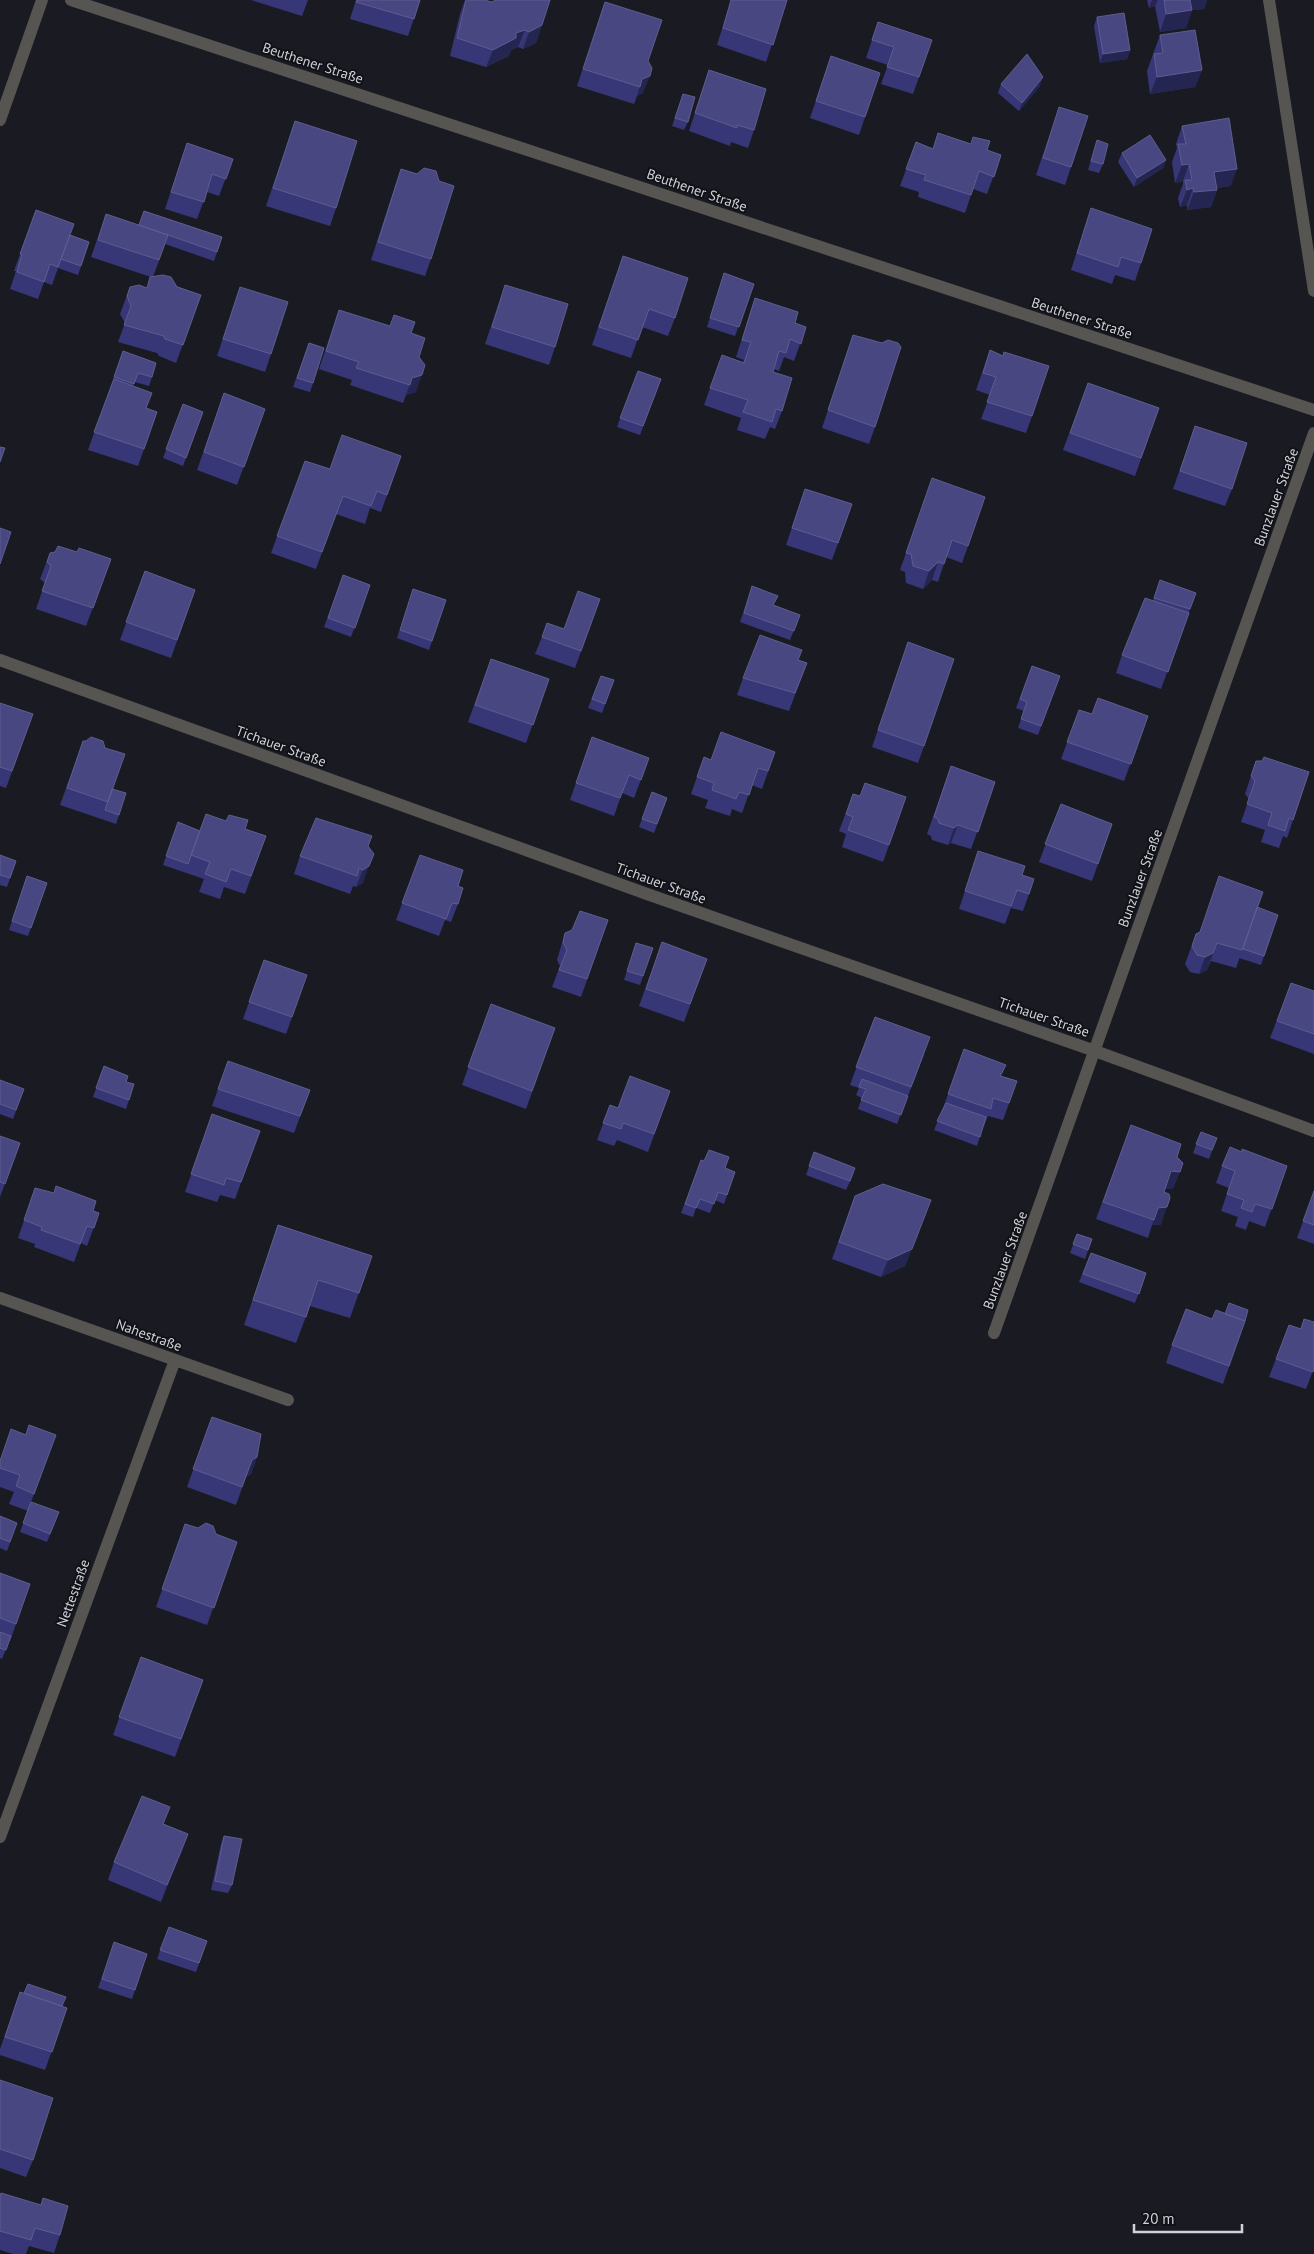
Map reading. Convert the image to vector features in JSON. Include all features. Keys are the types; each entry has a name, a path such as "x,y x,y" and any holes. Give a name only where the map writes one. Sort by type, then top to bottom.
{"street":[{"path":"0,120 42,0"},
{"name":"Beuthener Straße","path":"71,0 536,151 864,262 1314,410"},
{"path":"1269,0 1314,291"},
{"name":"Bunzlauer Straße","path":"994,1333 1314,433"},
{"name":"Tichauer Straße","path":"0,660 647,894 1095,1051 1314,1131"},
{"name":"Nahestraße","path":"0,1298 288,1400"},
{"name":"Nettestraße","path":"0,1837 175,1360"}],"building":[{"path":"357,0 420,0 414,19 356,2"},
{"path":"466,0 492,2 495,0 550,0 542,25 529,32 525,30 516,33 516,38 493,50 457,38"},
{"path":"731,0 787,0 773,45 723,28"},
{"path":"1164,0 1190,0 1192,10 1166,14"},
{"path":"605,2 662,20 648,61 652,68 650,76 642,79 640,87 583,69"},
{"path":"1124,13 1130,50 1103,54 1097,17"},
{"path":"878,22 932,40 919,77 887,67 894,47 872,40"},
{"path":"1195,30 1202,70 1157,77 1154,54 1163,53 1160,35"},
{"path":"1027,54 1043,77 1022,103 1001,84"},
{"path":"831,56 880,73 865,117 816,101"},
{"path":"709,70 766,89 754,130 737,125 737,128 695,113"},
{"path":"683,94 695,97 688,122 675,118"},
{"path":"1059,107 1088,116 1071,167 1043,158"},
{"path":"1229,118 1237,169 1214,172 1217,190 1194,192 1193,188 1187,190 1185,180 1192,180 1189,164 1182,165 1178,144 1186,144 1182,126"},
{"path":"295,121 357,141 336,208 273,188"},
{"path":"938,133 971,144 973,137 990,141 987,150 1001,155 994,177 979,171 971,195 924,180 926,175 906,169 916,142 933,149"},
{"path":"1150,135 1166,160 1137,178 1122,153"},
{"path":"1097,140 1108,144 1103,164 1091,161"},
{"path":"187,143 233,159 226,179 212,174 204,202 171,192"},
{"path":"424,168 436,171 439,181 454,186 431,259 378,242 401,169 417,174"},
{"path":"1091,208 1152,229 1141,263 1121,257 1118,267 1077,253"},
{"path":"36,210 74,224 58,267 50,264 44,282 17,272 22,254 20,254"},
{"path":"144,211 222,237 217,252 139,225"},
{"path":"106,214 168,235 159,260 98,240"},
{"path":"70,235 89,242 81,266 61,259"},
{"path":"623,256 688,278 675,318 649,309 638,340 599,327"},
{"path":"724,273 754,284 739,327 710,318"},
{"path":"163,275 171,277 177,287 201,295 183,345 165,339 164,336 124,325 131,306 127,296 130,287 139,285 147,288 150,277"},
{"path":"505,285 568,304 555,347 492,327"},
{"path":"240,287 288,302 271,354 223,339"},
{"path":"755,298 798,312 795,323 806,327 801,344 790,339 786,353 779,351 773,372 792,378 782,411 776,409 772,422 743,412 748,400 710,388 722,355 744,363 751,342 742,340"},
{"path":"339,310 390,326 394,315 415,322 411,333 425,338 419,357 425,365 422,375 412,378 410,385 356,368 359,362 326,351"},
{"path":"853,335 882,343 888,340 898,343 901,347 875,427 828,410"},
{"path":"309,343 324,348 313,383 297,378"},
{"path":"990,350 1003,356 1004,352 1049,366 1032,416 987,402 996,377 983,373"},
{"path":"123,351 156,363 152,377 138,373 134,384 114,377"},
{"path":"638,371 661,379 643,426 620,418"},
{"path":"114,379 152,393 146,408 157,412 144,449 94,432"},
{"path":"1088,383 1159,408 1141,458 1070,433"},
{"path":"224,393 265,409 244,467 204,452"},
{"path":"183,404 203,412 186,458 166,449"},
{"path":"1195,426 1247,443 1232,489 1180,471"},
{"path":"342,435 401,456 387,495 377,491 371,506 343,496 322,552 277,536 305,461 330,469"},
{"path":"0,447 5,448 0,462"},
{"path":"932,478 985,497 968,546 952,540 944,564 938,562 929,571 913,566 911,554 906,553"},
{"path":"805,489 852,504 838,543 792,528"},
{"path":"0,528 11,532 0,564"},
{"path":"58,546 77,552 79,548 111,559 93,608 42,591 51,566 47,562 50,553 55,552"},
{"path":"145,571 195,590 177,640 126,622"},
{"path":"343,575 370,585 355,628 328,618"},
{"path":"1160,580 1196,593 1190,609 1154,598"},
{"path":"752,586 778,596 773,605 800,615 794,631 744,613"},
{"path":"413,589 446,600 432,641 400,630"},
{"path":"578,591 600,599 581,651 542,637 547,623 564,629"},
{"path":"1145,598 1189,613 1168,672 1122,655"},
{"path":"760,635 802,650 798,660 807,663 795,693 743,678"},
{"path":"908,642 954,659 924,746 878,730"},
{"path":"491,659 549,679 533,725 475,705"},
{"path":"1032,666 1060,676 1041,726 1021,719 1027,702 1020,699"},
{"path":"601,676 614,680 605,704 592,699"},
{"path":"1098,698 1148,716 1131,764 1067,742 1079,710 1092,714"},
{"path":"0,703 33,714 12,771 0,767"},
{"path":"721,732 775,752 768,771 758,768 749,795 739,792 736,799 712,790 714,783 697,777 704,757 711,760"},
{"path":"91,737 103,741 105,748 125,754 108,802 67,788 83,741"},
{"path":"592,737 649,758 641,780 629,775 620,798 576,783"},
{"path":"1264,757 1309,772 1293,820 1289,818 1285,831 1268,825 1272,813 1247,804 1255,781 1251,776 1256,761 1262,761"},
{"path":"951,766 995,782 978,832 958,825 954,828 939,823 938,819 934,817"},
{"path":"865,783 906,797 889,845 848,830 853,817 846,814 853,794 860,796"},
{"path":"112,789 126,793 119,815 105,810"},
{"path":"652,792 667,798 657,824 642,819"},
{"path":"1061,804 1112,824 1098,864 1045,844"},
{"path":"206,814 226,821 229,815 248,820 245,829 266,836 251,876 231,869 226,882 205,874 210,862 191,855"},
{"path":"316,818 372,836 368,846 374,854 369,866 363,870 359,868 357,876 300,856"},
{"path":"178,822 200,831 188,864 166,856"},
{"path":"978,851 1025,866 1022,875 1034,879 1029,894 1017,890 1011,906 965,891"},
{"path":"0,855 16,861 10,878 0,875"},
{"path":"420,855 463,870 458,886 463,888 458,904 452,903 446,919 402,903"},
{"path":"27,876 47,883 31,928 12,921"},
{"path":"1219,876 1263,892 1242,950 1217,943 1213,953 1205,957 1197,955 1192,946 1196,934 1200,932"},
{"path":"1257,907 1278,915 1264,956 1243,949"},
{"path":"580,911 608,920 587,979 559,970 567,950 563,942 565,933 572,930"},
{"path":"662,942 707,959 690,1004 646,989"},
{"path":"636,943 653,948 643,976 627,971"},
{"path":"264,960 307,975 292,1017 249,1002"},
{"path":"1291,983 1314,991 1314,1034 1277,1021"},
{"path":"491,1004 555,1028 532,1091 468,1067"},
{"path":"875,1017 930,1037 911,1087 856,1067"},
{"path":"964,1049 1006,1065 1000,1076 1017,1081 1009,1103 993,1098 991,1109 948,1094"},
{"path":"228,1061 310,1090 300,1116 218,1089"},
{"path":"104,1066 128,1076 126,1082 134,1084 129,1100 96,1088"},
{"path":"630,1076 670,1091 654,1134 623,1123 621,1129 603,1123 610,1105 618,1108"},
{"path":"862,1079 908,1096 901,1115 861,1100 866,1089 859,1087"},
{"path":"0,1080 24,1089 16,1110 0,1104"},
{"path":"946,1103 986,1117 980,1137 937,1121"},
{"path":"212,1114 260,1131 241,1182 226,1178 224,1185 191,1174"},
{"path":"1131,1125 1181,1144 1177,1157 1183,1163 1180,1172 1171,1171 1164,1192 1169,1194 1170,1198 1167,1207 1158,1208 1154,1220 1103,1202"},
{"path":"1201,1132 1217,1138 1212,1150 1196,1144"},
{"path":"0,1136 20,1143 5,1184 0,1182"},
{"path":"1230,1147 1242,1152 1242,1149 1287,1166 1272,1209 1255,1204 1252,1212 1241,1208 1244,1200 1227,1194 1235,1171 1222,1166"},
{"path":"709,1150 729,1157 725,1168 735,1172 727,1195 718,1192 714,1204 700,1199 696,1208 685,1204 701,1160 704,1161"},
{"path":"814,1152 855,1168 850,1181 809,1166"},
{"path":"883,1184 931,1200 912,1249 888,1260 839,1242 855,1196"},
{"path":"56,1186 96,1201 93,1211 99,1213 94,1228 87,1226 80,1244 41,1230 42,1227 24,1220 35,1188 54,1193"},
{"path":"1314,1191 1314,1225 1303,1221"},
{"path":"278,1225 372,1256 359,1293 318,1280 306,1317 253,1300"},
{"path":"1077,1234 1092,1239 1088,1250 1073,1244"},
{"path":"1091,1253 1146,1273 1139,1294 1083,1274"},
{"path":"1229,1303 1248,1310 1245,1321 1225,1314"},
{"path":"1186,1309 1212,1319 1216,1310 1245,1321 1229,1366 1172,1345"},
{"path":"1304,1319 1314,1322 1313,1372 1276,1359 1289,1325 1301,1329"},
{"path":"212,1417 261,1434 257,1457 252,1460 242,1487 193,1469"},
{"path":"29,1425 56,1435 34,1494 16,1486 20,1475 0,1468 0,1461 11,1429 26,1435"},
{"path":"31,1502 59,1512 50,1534 23,1523"},
{"path":"0,1516 17,1523 10,1542 0,1538"},
{"path":"206,1523 213,1526 216,1534 237,1542 214,1608 162,1589 185,1524 198,1528"},
{"path":"0,1573 30,1584 16,1624 0,1618"},
{"path":"0,1632 11,1636 6,1650 0,1648"},
{"path":"141,1657 203,1680 181,1739 119,1717"},
{"path":"142,1796 170,1807 163,1824 188,1834 167,1885 114,1862"},
{"path":"224,1836 242,1839 232,1885 215,1881"},
{"path":"169,1927 207,1941 199,1963 160,1950"},
{"path":"114,1942 147,1954 135,1990 102,1979"},
{"path":"28,1984 66,1997 62,2006 24,1993"},
{"path":"20,1992 67,2008 52,2052 5,2037"},
{"path":"0,2080 53,2098 33,2160 0,2149"},
{"path":"1,2193 41,2205 43,2198 68,2206 60,2235 35,2228 31,2240 0,2231"}]}
